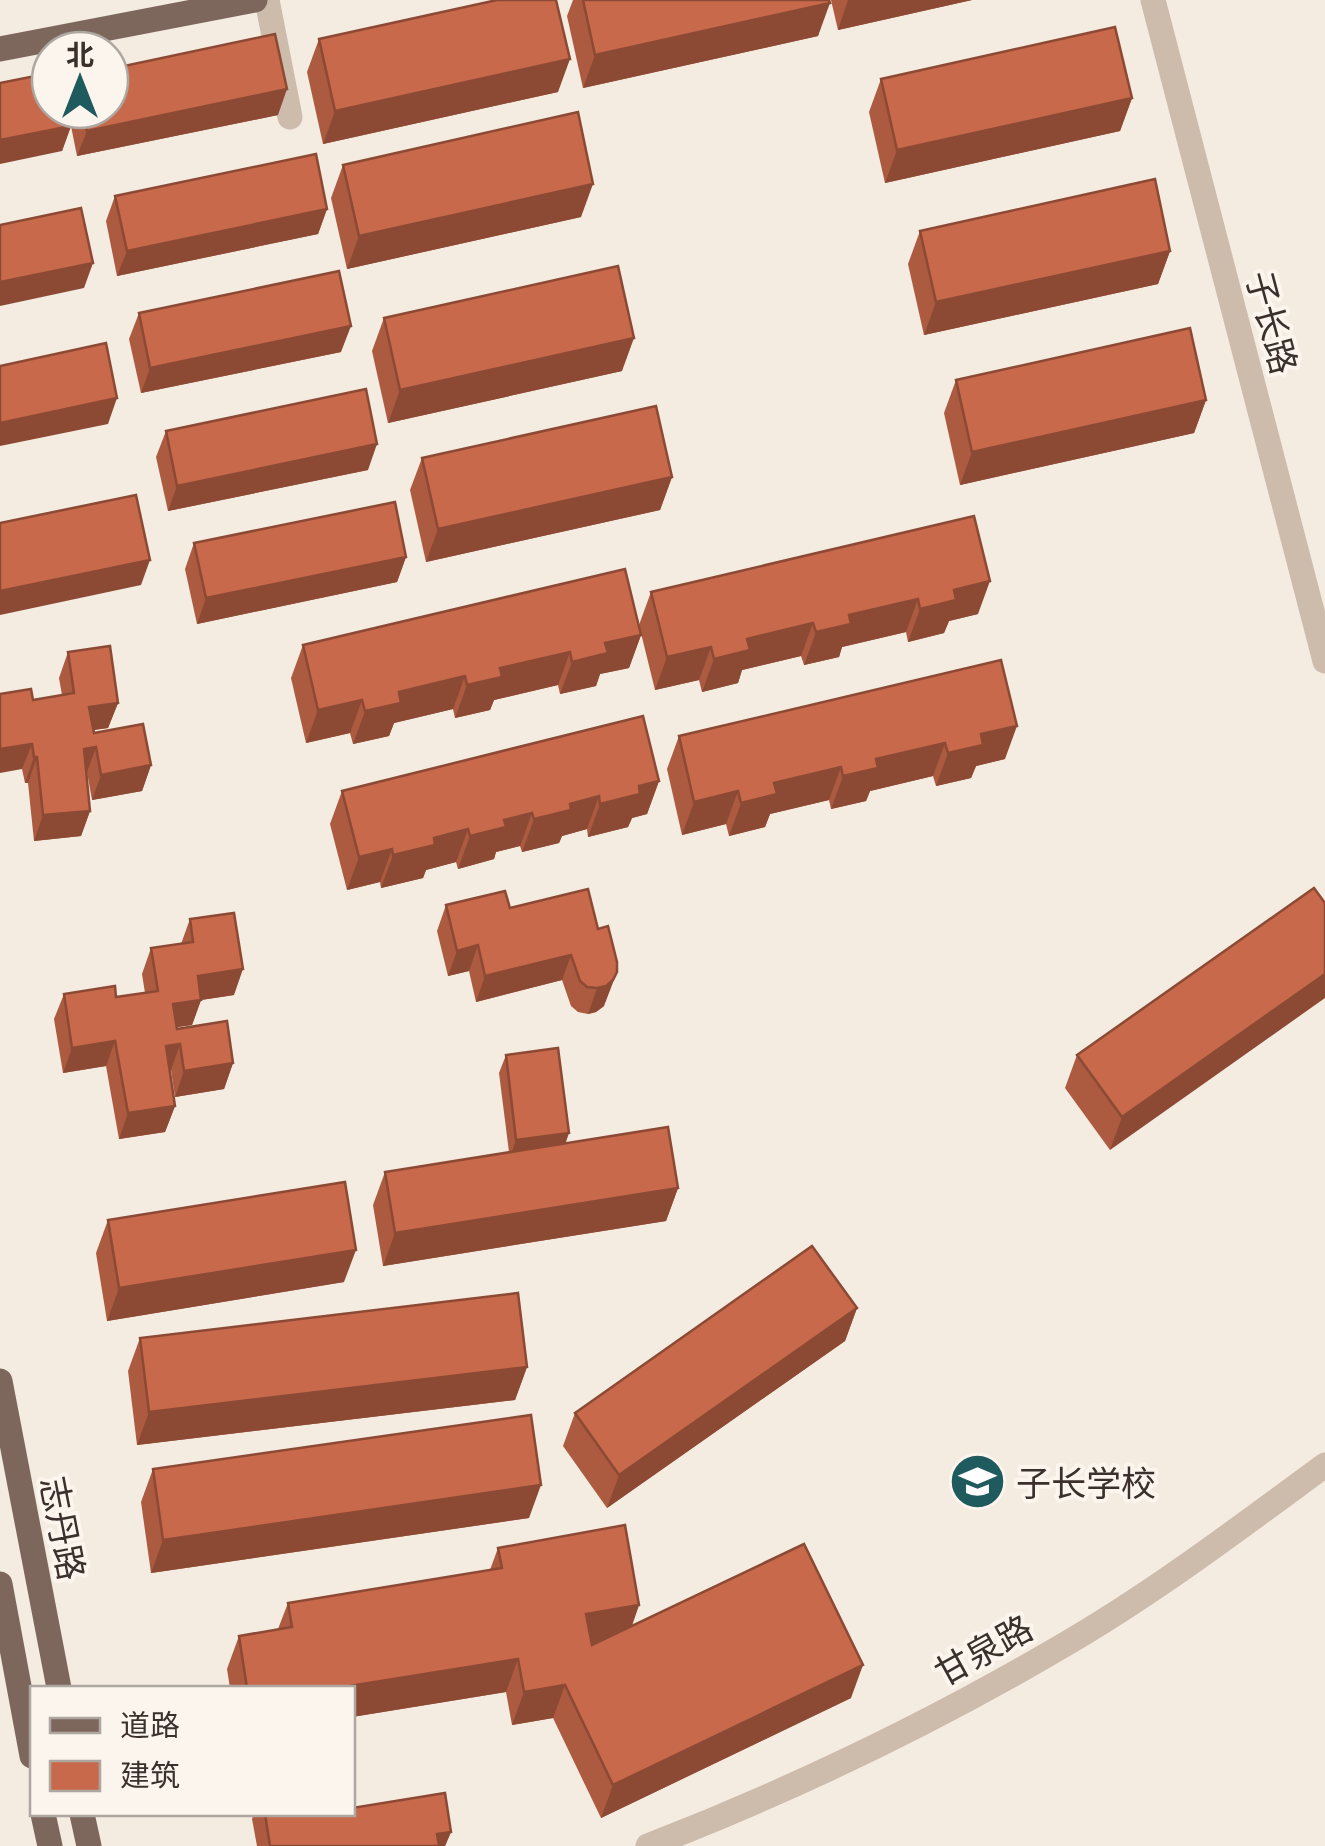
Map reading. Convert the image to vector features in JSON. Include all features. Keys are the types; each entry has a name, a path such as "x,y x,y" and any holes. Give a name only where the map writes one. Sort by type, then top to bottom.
{"main road":[{"path":"0,49 152,10 255,0"},
{"name":"志丹路","path":"0,1381 58,1686"},
{"path":"2,1600 30,1746"},
{"path":"44,1816 50,1846"},
{"path":"82,1816 88,1846"}],"street":[{"path":"267,0 290,117"},
{"name":"子长路","path":"1154,0 1325,662"},
{"name":"甘泉路","path":"648,1846 780,1793 891,1739 1058,1648 1216,1545 1325,1465"}],"building":[{"path":"497,0 556,0 570,59 335,111 319,39"},
{"path":"583,0 829,0 830,3 595,55"},
{"path":"1115,27 1132,98 897,150 881,79"},
{"path":"275,34 287,89 130,122 130,65"},
{"path":"30,77 30,130 51,130 0,140 0,83"},
{"path":"578,112 593,184 359,236 343,165"},
{"path":"316,154 327,209 127,251 115,196"},
{"path":"1155,179 1170,251 936,302 920,231"},
{"path":"81,208 93,263 0,282 0,225"},
{"path":"618,266 634,338 400,390 384,318"},
{"path":"339,271 351,326 150,368 139,313"},
{"path":"1190,328 1206,400 972,452 956,380"},
{"path":"106,343 117,398 0,423 0,366"},
{"path":"366,389 377,444 177,486 166,431"},
{"path":"656,406 672,477 438,529 422,458"},
{"path":"136,495 150,560 0,591 0,523"},
{"path":"395,502 406,557 206,598 194,543"},
{"path":"974,516 990,581 954,590 956,600 920,609 918,599 849,615 851,624 816,632 813,623 747,639 750,650 714,659 711,647 667,657 651,592"},
{"path":"625,569 641,635 605,643 608,653 572,662 570,652 500,668 502,677 467,685 465,676 399,692 401,703 365,711 362,700 318,710 303,645"},
{"path":"110,646 118,703 89,707 94,733 143,724 151,765 101,775 96,747 84,749 90,811 43,815 32,744 0,749 0,694 31,689 33,700 74,693 68,652"},
{"path":"1001,660 1017,726 981,734 983,745 948,753 945,743 876,759 878,768 843,776 841,767 774,783 777,794 741,803 738,791 694,802 679,736"},
{"path":"643,716 659,781 639,786 640,794 600,804 599,796 570,804 571,810 534,819 532,813 504,820 506,827 470,836 468,829 434,838 435,845 393,855 392,849 359,857 342,791"},
{"path":"1314,888 1325,903 1325,974 1122,1117 1077,1055"},
{"path":"588,889 598,929 608,926 617,962 617,972 606,986 587,987 580,981 571,955 485,976 478,945 457,951 446,905 505,891 510,908"},
{"path":"234,913 243,969 198,976 201,1000 173,1004 177,1029 227,1021 233,1063 184,1071 180,1044 166,1046 175,1106 128,1113 115,1041 72,1048 64,994 115,986 116,997 158,991 151,948 193,942 190,919"},
{"path":"558,1048 569,1133 516,1140 506,1055"},
{"path":"668,1127 678,1188 395,1233 385,1172"},
{"path":"345,1182 356,1250 119,1288 108,1220"},
{"path":"812,1246 857,1308 619,1475 575,1413"},
{"path":"518,1293 527,1367 149,1412 140,1338"},
{"path":"531,1415 541,1485 163,1540 153,1469"},
{"path":"625,1525 639,1605 586,1614 592,1645 804,1544 863,1665 613,1785 565,1685 524,1692 518,1659 349,1686 247,1686 239,1636 292,1627 288,1603 502,1568 498,1548"},
{"path":"445,1793 451,1832 437,1834 439,1846 270,1846 265,1816 355,1816 355,1808"}],"place":[{"name":"子长学校","path":"977,1482"}]}
